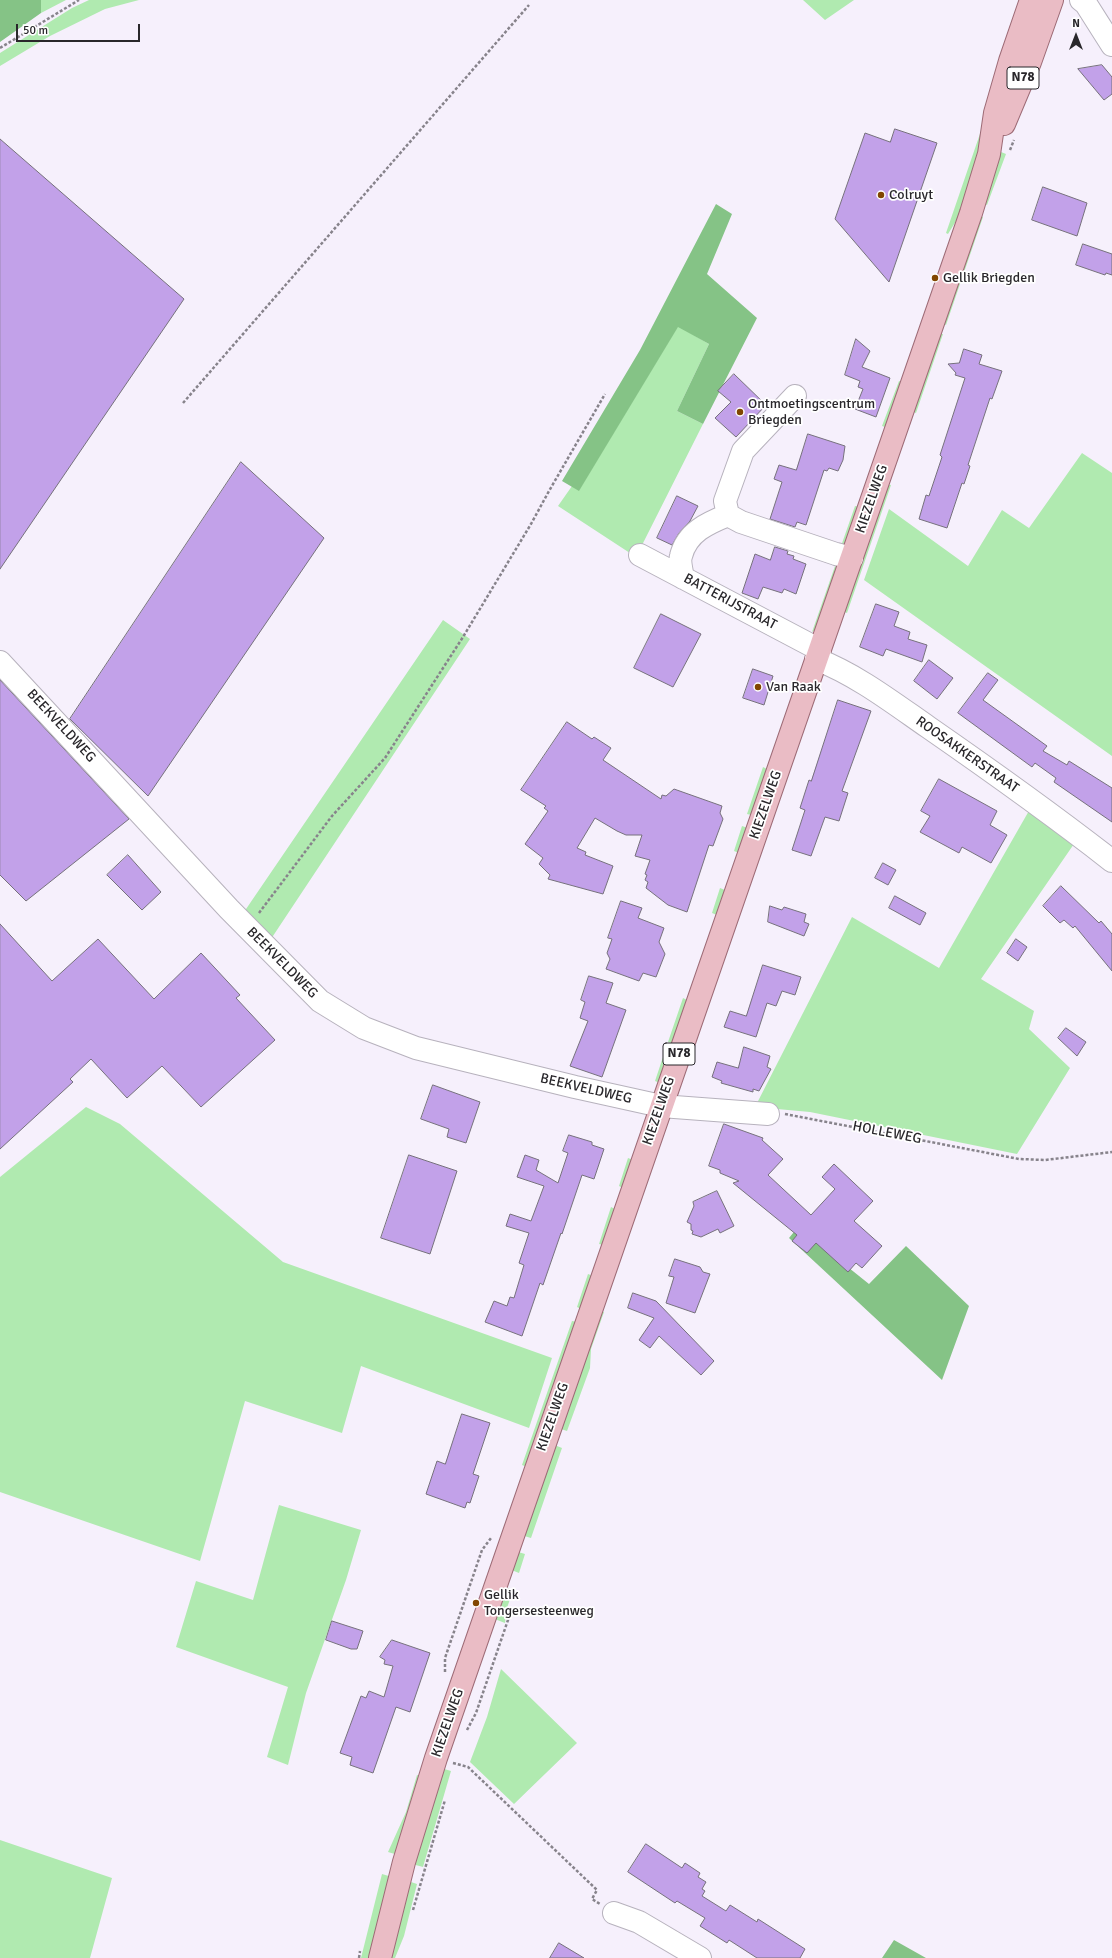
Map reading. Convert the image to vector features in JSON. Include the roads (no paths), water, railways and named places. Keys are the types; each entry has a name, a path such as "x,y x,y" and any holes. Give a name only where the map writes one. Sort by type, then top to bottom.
{"main road":[{"name":"KIEZELWEG","path":"380,1958 404,1862 436,1758 660,1106 971,213 989,154 997,106 1031,0"},
{"name":"KIEZELWEG","path":"989,154 1008,118 1052,0"}],"street":[{"path":"1081,0 1086,4 1112,45"},
{"path":"728,515 725,501 743,451 795,396"},
{"path":"683,578 681,557 691,536 710,522 728,515 741,522 852,558"},
{"name":"BATTERIJSTRAAT","path":"640,555 818,655"},
{"name":"ROOSAKKERSTRAAT","path":"818,655 850,674 967,754 1112,860"},
{"name":"BEEKVELDWEG","path":"0,662 248,928 320,1001 364,1028 416,1048 568,1086 660,1106"},
{"path":"660,1106 768,1114"},
{"path":"614,1913 639,1922 700,1958"}],"place":[{"name":"Colruyt","path":"881,195"},
{"name":"Gellik Briegden","path":"935,278"},
{"name":"Ontmoetingscentrum Briegden","path":"740,412"},
{"name":"Van Raak","path":"758,687"},
{"name":"Gellik Tongersesteenweg","path":"476,1603"}]}
